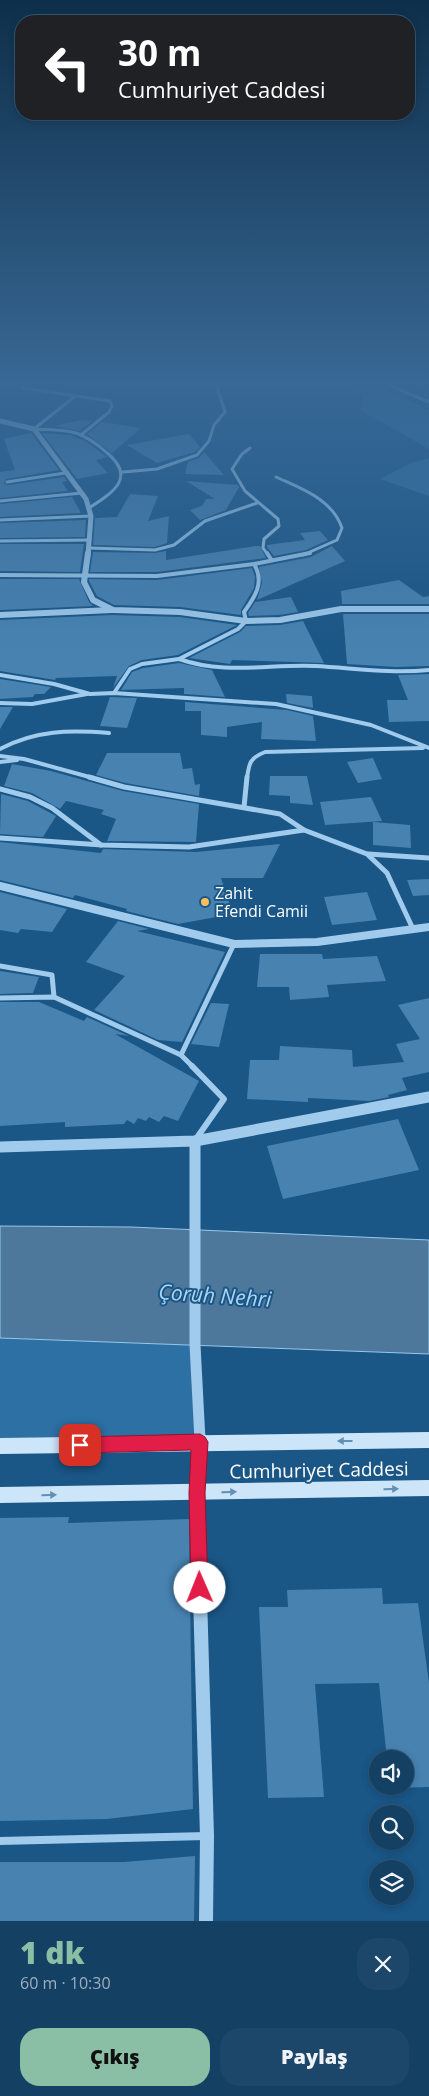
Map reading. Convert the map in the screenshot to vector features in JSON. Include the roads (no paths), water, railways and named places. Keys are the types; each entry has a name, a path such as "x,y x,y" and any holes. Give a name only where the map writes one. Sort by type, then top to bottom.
{"main road":[{"name":"Cumhuriyet Caddesi","path":"0,1446 429,1440"},
{"name":"Cumhuriyet Caddesi","path":"0,1495 429,1488"}],"street":[{"path":"63,470 82,493 89,508 90,540 84,574 86,590 93,600 112,610"},
{"path":"89,508 111,494 120,483 123,472 158,470"},
{"path":"232,470 234,478 257,503 278,518 279,526 264,539 263,548 271,559"},
{"path":"7,482 65,473"},
{"path":"0,575 84,574 157,576 254,564 271,559 310,553 328,546 337,540 342,528 335,513 322,501 276,477"},
{"path":"0,501 82,493"},
{"path":"89,548 155,550 174,546 205,521 257,503"},
{"path":"0,520 90,516"},
{"path":"0,540 90,540"},
{"path":"246,621 244,612 257,595 260,586 258,569 254,564"},
{"path":"0,615 112,610 180,612 246,621 280,620 342,609 429,609"},
{"path":"114,693 130,669 142,664 179,659 238,629 246,621"},
{"path":"179,659 186,663 227,670 268,666 315,666 376,673 429,670"},
{"path":"0,675 54,684 90,694"},
{"path":"0,703 32,704 90,694 114,693 276,704 370,725 427,748"},
{"path":"0,749 19,738 43,731 73,730 109,733"},
{"path":"244,807 249,761 259,754 427,748"},
{"path":"0,756 24,759 124,787 280,814 304,830 367,854 429,858"},
{"path":"0,762 24,759"},
{"path":"0,789 30,797 52,808 102,845"},
{"path":"0,838 102,845 189,847 304,830"},
{"path":"367,854 387,873 413,929"},
{"path":"0,886 128,916 234,944 317,942 429,927"},
{"path":"181,1055 234,944"},
{"path":"0,966 52,975 54,997"},
{"path":"0,998 54,997 181,1055 224,1099 195,1141 196,1367 200,1442 197,1493 207,1836 206,1921"},
{"path":"0,1147 195,1141 429,1097"},
{"path":"0,1841 207,1836"}],"water":[{"name":"Çoruh Nehri","path":"0,1226 131,1227 429,1240 429,1354 0,1338"}],"place":[{"name":"Zahit Efendi Camii","path":"205,902"}]}
